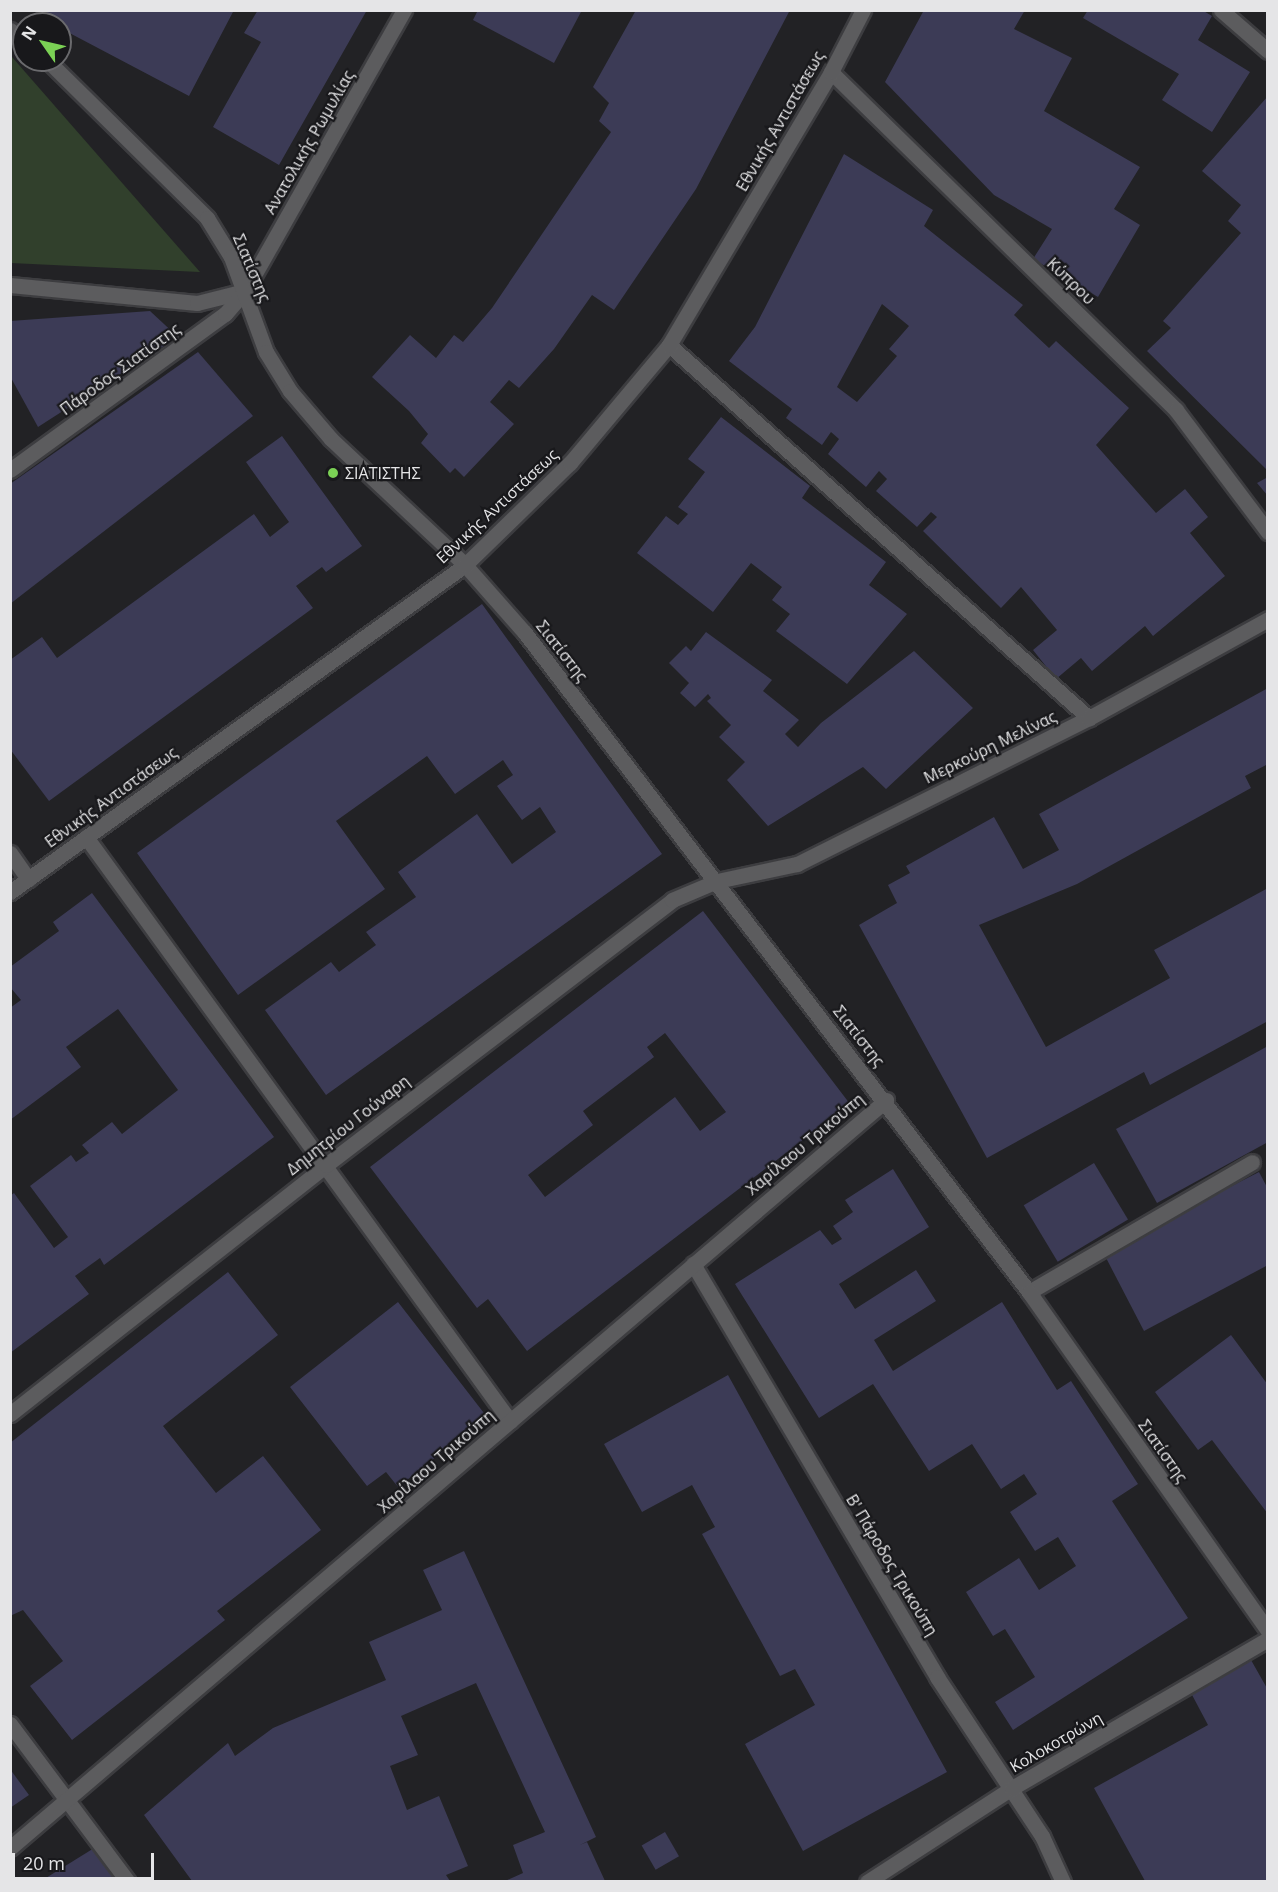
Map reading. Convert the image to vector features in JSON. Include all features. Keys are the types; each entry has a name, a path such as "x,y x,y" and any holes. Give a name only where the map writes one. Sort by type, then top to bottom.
{"street":[{"name":"Ανατολικής Ρωμυλίας","path":"245,291 404,10"},
{"name":"Εθνικής Αντιστάσεως","path":"10,892 465,565 570,463 669,345 831,72 863,10"},
{"path":"1221,10 1268,51"},
{"name":"Σιατίστης","path":"59,72 192,200 221,238 245,291 266,352 303,408 465,565 525,633 886,1100 1029,1292 1268,1631"},
{"name":"Κύπρου","path":"831,72 1176,410 1268,532"},
{"path":"10,285 197,303 245,291"},
{"name":"Πάροδος Σιατίστης","path":"10,470 207,328 245,291"},
{"path":"669,345 1089,718"},
{"name":"Μερκούρη Μελίνας","path":"717,881 797,864 1089,718 1268,619"},
{"path":"86,837 510,1421"},
{"path":"10,853 28,879"},
{"name":"Δημητρίου Γούναρη","path":"10,1414 326,1165 651,914 687,892 717,881"},
{"name":"Χαρίλαου Τρικούπη","path":"10,1848 69,1802 886,1100"},
{"path":"1029,1292 1252,1161"},
{"name":"Β' Πάροδος Τρικούπη","path":"693,1264 937,1677 1042,1836 1063,1881"},
{"name":"Κολοκοτρώνη","path":"867,1881 1012,1788 1268,1639"},
{"path":"10,1724 128,1881"}],"green space":[{"path":"12,57 12,72 25,72 200,272 11,263"}],"building":[{"path":"48,10 234,10 189,96 72,34 72,12 47,12"},
{"path":"258,10 367,10 279,165 213,127 261,42 244,33"},
{"path":"478,10 582,10 554,63 473,20"},
{"path":"636,10 790,10 696,189 614,310 592,295 554,349 519,388 509,380 490,402 514,424 464,477 455,468 450,473 421,443 428,434 409,411 372,377 410,335 436,358 454,335 463,342 492,308 611,132 599,121 609,103 593,87"},
{"path":"924,10 1025,10 1014,29 1072,58 1044,111 1140,167 1114,209 1140,225 1098,297 1033,259 1052,229 994,195 885,82"},
{"path":"1088,10 1202,10 1212,16 1198,40 1250,72 1212,132 1162,100 1179,74 1083,18"},
{"path":"1268,96 1268,471 1147,351 1171,328 1163,321 1241,233 1228,221 1241,205 1202,171"},
{"path":"844,154 933,210 924,226 1023,305 1014,315 1049,348 1056,341 1129,408 1096,445 1156,513 1185,489 1208,517 1190,533 1225,576 1153,636 1145,626 1092,671 1081,658 1056,679 1033,650 1057,630 1021,587 1001,608 923,531 937,517 931,512 917,527 876,491 887,479 879,471 866,487 828,454 839,439 831,432 822,445 786,418 792,409 729,361 755,327","holes":["882,304 909,326 889,349 897,356 857,402 837,387"]},
{"path":"150,311 178,337 38,427 10,376 10,321"},
{"path":"198,352 253,416 10,604 10,484"},
{"path":"721,417 810,486 802,498 886,562 869,585 907,614 847,684 776,631 790,614 772,600 782,587 751,563 713,612 637,553 666,516 678,525 688,514 678,507 705,472 688,459"},
{"path":"282,436 362,546 326,572 322,567 296,586 313,608 49,801 10,749 10,660 42,637 57,658 254,514 270,537 289,522 246,462"},
{"path":"1268,477 1268,496 1257,483"},
{"path":"482,604 662,854 326,1095 265,1010 331,962 339,972 376,945 366,932 416,897 398,872 477,814 512,864 556,832 540,807 522,820 497,786 513,775 503,760 455,794 427,756 336,821 385,889 238,995 137,853"},
{"path":"706,632 772,680 763,691 799,720 785,734 798,747 821,723 914,651 973,708 886,789 863,767 768,826 727,780 745,762 719,737 731,725 707,701 711,698 708,694 695,707 680,693 689,683 669,663 686,646 691,651"},
{"path":"1268,688 1268,764 1245,776 1251,788 1077,884 979,925 1046,1047 1170,978 1154,950 1268,888 1268,1021 1150,1085 1144,1072 987,1158 859,925 897,903 888,885 910,873 906,866 994,817 1023,869 1059,850 1039,814"},
{"path":"92,893 274,1137 104,1265 100,1258 75,1276 89,1294 10,1353 10,1196 14,1193 54,1248 68,1237 30,1186 71,1155 76,1162 89,1153 82,1145 112,1122 122,1134 178,1090 118,1009 66,1047 81,1067 10,1120 10,1008 21,1000 10,987 10,967 59,931 53,922"},
{"path":"703,911 850,1104 527,1351 488,1299 477,1308 370,1167","holes":["665,1033 726,1112 700,1131 675,1097 545,1197 528,1175 593,1125 583,1111 654,1057 647,1047"]},
{"path":"1268,1046 1268,1142 1157,1203 1116,1129"},
{"path":"1094,1163 1128,1220 1058,1262 1024,1205"},
{"path":"893,1169 929,1227 839,1284 855,1309 916,1270 936,1301 874,1340 893,1371 1002,1302 1057,1390 1071,1381 1138,1484 1112,1501 1188,1618 1013,1730 995,1702 1035,1677 1005,1629 993,1636 966,1592 1019,1558 1039,1590 1076,1566 1058,1537 1035,1551 1010,1512 1037,1494 1024,1474 1001,1489 972,1444 929,1471 873,1384 819,1418 735,1284 820,1230 832,1245 842,1239 833,1226 853,1212 845,1200"},
{"path":"1259,1172 1268,1189 1268,1265 1144,1331 1103,1252"},
{"path":"228,1272 278,1335 163,1426 216,1493 263,1456 321,1530 217,1611 225,1620 72,1740 30,1686 63,1661 23,1610 10,1616 10,1443"},
{"path":"398,1302 487,1417 398,1487 386,1472 367,1486 290,1387"},
{"path":"1231,1335 1268,1385 1268,1514 1212,1440 1198,1450 1155,1392"},
{"path":"728,1375 947,1772 803,1851 745,1744 815,1705 795,1669 780,1676 702,1534 715,1527 692,1485 642,1512 604,1444"},
{"path":"464,1551 596,1837 580,1845 587,1842 605,1881 505,1881 523,1873 513,1845 545,1832 476,1683 401,1716 418,1755 390,1766 407,1810 439,1796 468,1866 446,1875 450,1881 192,1881 144,1815 228,1743 235,1756 273,1728 386,1680 369,1642 442,1610 423,1570"},
{"path":"1251,1660 1268,1690 1268,1881 1145,1881 1094,1788 1208,1725 1191,1693"},
{"path":"10,1769 29,1795 10,1808"},
{"path":"665,1832 679,1856 656,1870 642,1846"},
{"path":"99,1845 122,1881 41,1881"}],"place":[{"name":"ΣΙΑΤΙΣΤΗΣ","path":"333,473"}]}
